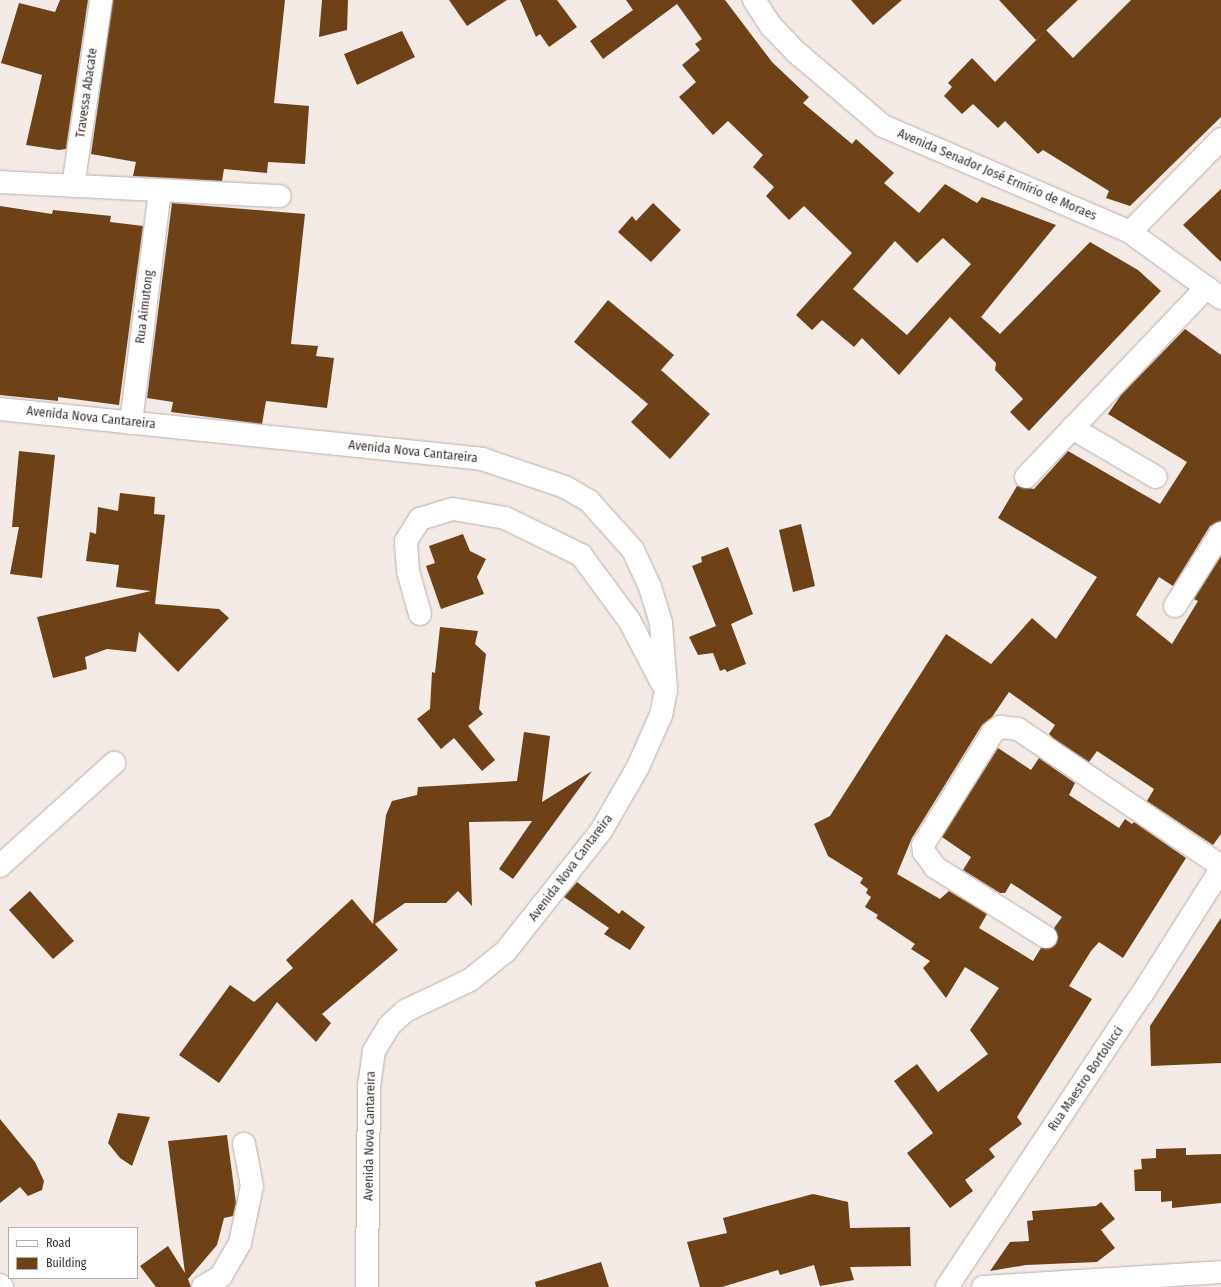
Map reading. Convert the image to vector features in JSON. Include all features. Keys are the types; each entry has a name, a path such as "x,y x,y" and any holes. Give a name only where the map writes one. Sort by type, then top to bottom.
{"street":[{"name":"Travessa Abacate","path":"73,186 101,0"},
{"name":"Avenida Senador José Ermírio de Moraes","path":"757,1 771,26 796,52 883,126 1130,232 1214,292"},
{"path":"1130,232 1221,139"},
{"path":"0,182 280,196"},
{"name":"Rua Aimutong","path":"131,423 160,191"},
{"path":"1026,477 1072,428 1214,292"},
{"name":"Avenida Nova Cantareira","path":"0,409 482,459 565,487 590,501 633,550 662,623 666,690 661,715 638,767 601,831 538,914 488,968 470,980 405,1011 389,1026 377,1045 369,1086 367,1287"},
{"path":"1072,428 1156,478"},
{"path":"420,614 408,571 406,541 420,520 453,509 504,518 581,555 629,620 666,690"},
{"path":"1175,606 1221,533"},
{"path":"1046,937 935,867 924,852 923,845 993,732 1000,727 1018,729 1221,866"},
{"path":"0,866 114,763"},
{"name":"Rua Maestro Bortolucci","path":"947,1287 1142,994 1221,869"},
{"path":"203,1287 221,1276 240,1243 252,1186 244,1144"},
{"path":"983,1287 1221,1272"}],"building":[{"path":"60,0 88,0 66,149 59,150 26,145 42,75 1,63 19,3 55,12"},
{"path":"113,0 285,0 274,103 309,106 305,164 268,162 267,173 224,169 222,181 133,176 136,162 91,154"},
{"path":"322,0 348,0 347,30 319,37"},
{"path":"449,0 507,0 467,26"},
{"path":"520,0 557,0 577,27 549,47 540,34 536,37"},
{"path":"626,0 725,0 772,62 809,97 803,103 852,144 856,139 894,173 884,183 919,213 945,184 977,203 982,197 1056,225 981,317 1000,334 1090,242 1138,270 1161,291 1029,431 1010,412 1023,399 995,370 996,363 950,317 899,375 862,338 854,347 822,320 812,330 796,315 852,253 804,206 789,220 766,196 774,187 753,167 763,155 728,121 713,135 679,97 696,82 682,65 700,50 695,44 702,39 677,4 603,59 590,41 633,10","holes":["943,238 971,264 907,335 853,289 895,241 917,263"]},
{"path":"851,0 902,0 873,25"},
{"path":"999,0 1078,0 1036,40"},
{"path":"1131,0 1221,0 1221,117 1130,206 1106,198 1109,191 1043,150 1038,154 1005,121 998,128 973,104 962,114 944,96 952,87 948,83 972,58 995,82 1046,30 1073,58"},
{"path":"402,31 415,57 357,85 344,54"},
{"path":"1221,189 1221,262 1183,225"},
{"path":"172,203 305,214 291,344 318,346 316,356 334,358 327,408 266,401 262,424 171,412 173,402 147,398"},
{"path":"653,203 681,230 651,262 618,232 632,216 636,221"},
{"path":"0,206 52,214 53,210 111,216 110,222 143,226 119,405 58,397 58,401 0,395"},
{"path":"608,300 674,355 661,370 710,414 670,459 631,422 648,404 574,342"},
{"path":"1185,329 1221,355 1221,521 1210,526 1173,586 1159,577 1136,615 1172,644 1198,601 1194,599 1221,556 1221,834 1213,845 1147,801 1154,789 1097,751 1089,762 1053,738 1049,734 1055,725 1009,692 992,717 982,725 912,838 897,874 940,899 949,891 987,914 979,928 1033,961 1041,948 1051,948 1056,944 1058,937 1054,928 1062,917 1011,883 1005,893 1000,893 963,870 971,857 942,837 998,748 1031,770 1039,758 1075,783 1069,795 1119,828 1125,819 1132,824 1134,822 1186,858 1123,958 1099,942 1091,951 1069,986 1092,999 1017,1117 1022,1124 989,1149 995,1157 965,1180 973,1191 950,1208 907,1153 933,1133 894,1081 917,1064 938,1092 988,1054 970,1030 999,988 965,967 946,998 923,968 930,961 911,949 915,944 876,918 878,915 865,907 871,897 866,893 868,889 860,883 863,878 828,856 814,824 830,816 946,634 991,664 1032,618 1056,639 1097,577 998,518 1017,486 1034,489 1068,451 1160,504 1187,462 1108,414 1121,395"},
{"path":"19,451 55,455 42,578 10,574 19,527 12,527"},
{"path":"120,493 155,497 154,514 165,515 155,604 219,609 229,618 178,672 139,632 136,652 107,649 85,657 87,669 53,678 37,617 151,591 116,587 119,565 86,561 90,532 96,534 98,507 118,511"},
{"path":"801,524 815,586 793,592 779,530"},
{"path":"463,534 470,551 486,559 477,577 484,594 441,609 426,566 435,563 429,546"},
{"path":"728,547 753,614 731,624 746,664 727,672 725,669 720,671 713,653 698,655 689,637 716,626 692,566 702,562 701,557"},
{"path":"440,627 478,631 475,644 486,654 479,709 483,714 468,726 495,760 482,771 454,738 441,749 417,719 430,709 432,672 435,673"},
{"path":"524,732 550,736 542,802 592,771 513,879 499,869 532,821 469,822 472,906 458,891 446,903 405,903 375,924 398,950 322,1014 331,1023 316,1042 277,1002 219,1083 179,1055 230,985 254,1002 293,968 286,960 352,899 373,924 386,815 392,801 417,795 418,787 517,781"},
{"path":"577,882 619,914 622,910 645,927 630,950 604,934 609,928 564,897"},
{"path":"30,891 74,941 53,959 9,910"},
{"path":"1221,918 1221,1063 1151,1066 1150,1026"},
{"path":"118,1113 150,1117 132,1166 120,1158 108,1143"},
{"path":"0,1119 35,1162 44,1181 42,1190 28,1196 20,1187 0,1203"},
{"path":"227,1135 236,1203 233,1216 224,1218 217,1245 188,1279 191,1287 156,1287 140,1266 168,1246 185,1273 168,1141"},
{"path":"1186,1148 1186,1155 1221,1154 1221,1203 1172,1208 1172,1201 1161,1202 1161,1191 1135,1191 1134,1170 1142,1169 1141,1159 1156,1158 1156,1149"},
{"path":"813,1194 848,1202 850,1228 910,1227 911,1266 850,1267 854,1280 820,1286 814,1265 780,1275 778,1270 722,1287 700,1287 687,1242 727,1233 723,1218"},
{"path":"1101,1202 1115,1219 1101,1230 1115,1248 1097,1262 1026,1265 990,1271 1010,1242 1029,1241 1027,1221 1033,1220 1032,1211 1096,1206"},
{"path":"601,1262 609,1287 536,1287 535,1282"}]}
